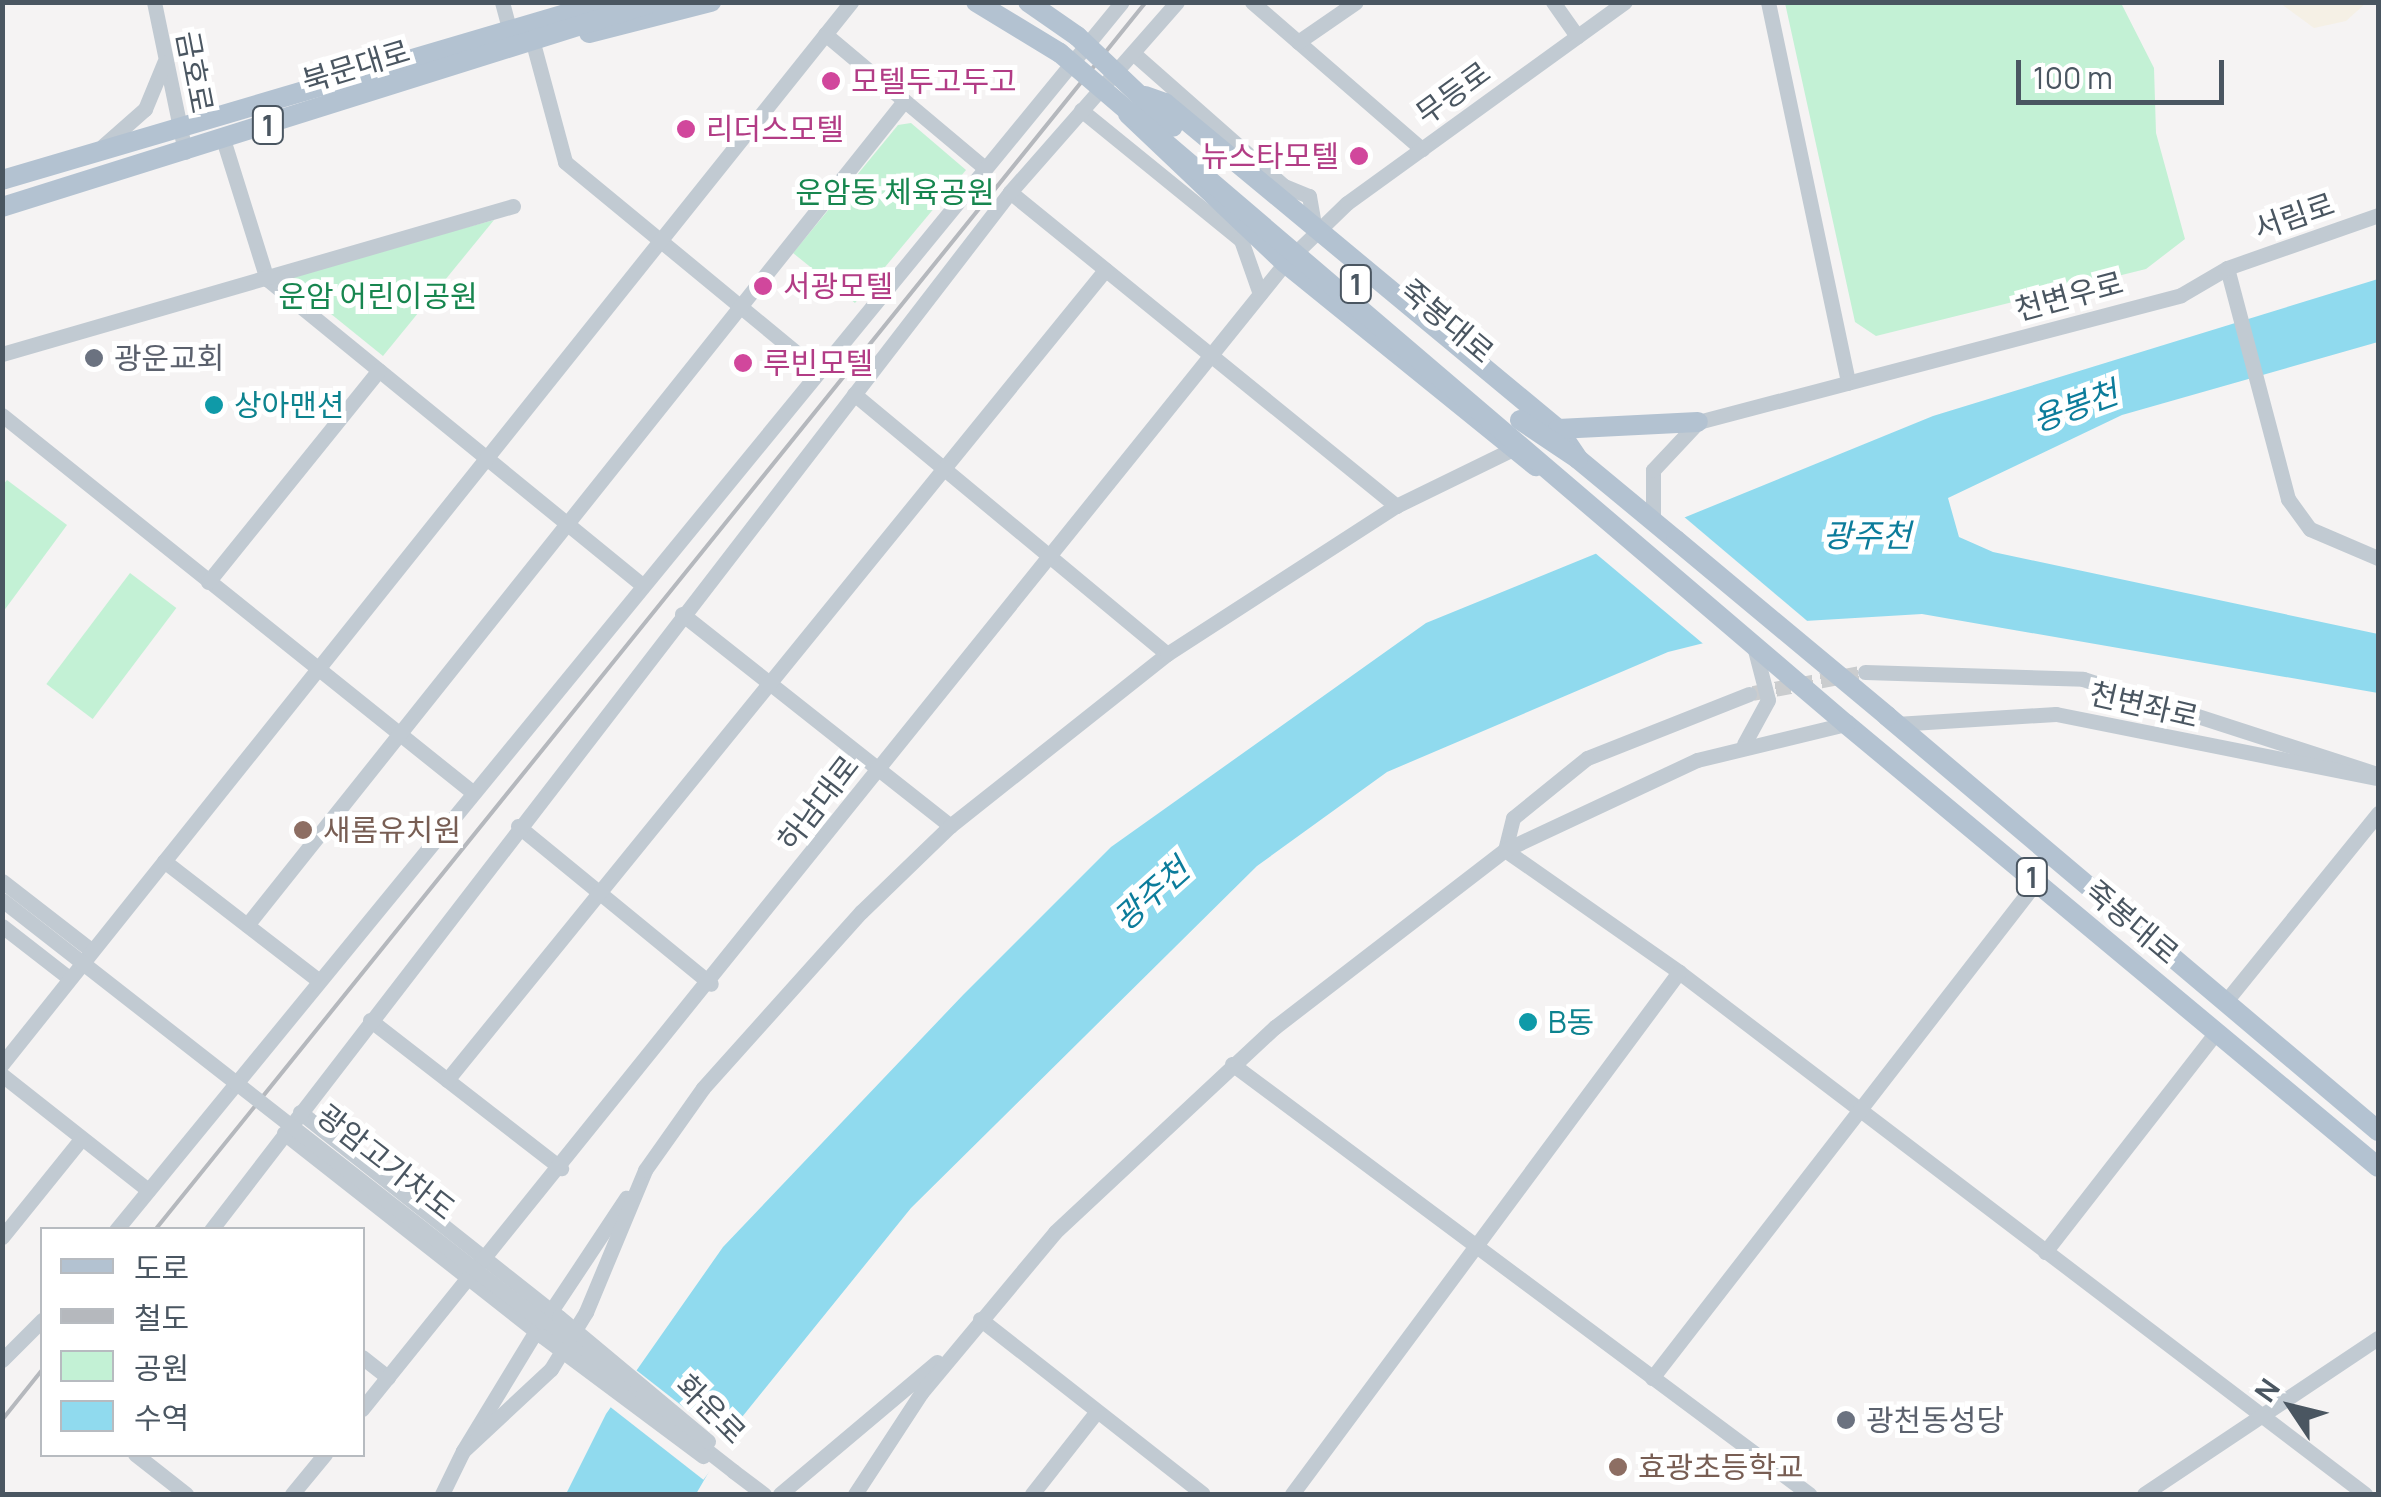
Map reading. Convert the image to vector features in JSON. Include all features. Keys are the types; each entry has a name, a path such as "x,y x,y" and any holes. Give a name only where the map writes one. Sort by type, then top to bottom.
{"main road":[{"path":"509,28 568,2"},
{"name":"1","path":"609,9 654,2"},
{"path":"533,43 711,2"},
{"path":"976,2 1060,53"},
{"name":"1","path":"1006,2 1128,114"},
{"name":"1","path":"1028,2 1077,36 1145,96"},
{"path":"1048,2 1077,36"},
{"name":"북문대로","path":"2,180 509,28 609,9"},
{"name":"북문대로","path":"2,207 533,43 609,9"},
{"path":"1145,96 1558,429 1578,459"},
{"name":"죽봉대로","path":"1145,96 1348,278 1549,445 1578,459 1654,521 2378,1131"},
{"path":"1128,114 1285,263 1509,451 1542,469"},
{"name":"죽봉대로","path":"1128,114 1524,440 1542,469"},
{"path":"1558,429 1698,422"},
{"name":"1","path":"1542,469 1846,724"},
{"name":"죽봉대로","path":"1846,724 2378,1167"}],"street":[{"name":"금호로","path":"154,2 184,152"},
{"path":"502,2 509,28"},
{"path":"2,1064 657,237 852,2"},
{"path":"118,1227 981,164 1122,2"},
{"path":"212,1227 1010,192 1177,2"},
{"path":"1252,2 1422,149"},
{"path":"1298,42 1356,2"},
{"path":"1553,2 1578,36"},
{"name":"무등로","path":"1315,230 1625,2"},
{"path":"1768,2 1848,382"},
{"path":"825,34 981,164"},
{"path":"533,43 564,162 816,370"},
{"path":"1133,53 1284,186 1309,196 1315,230"},
{"path":"96,152 144,108 164,63"},
{"path":"247,925 904,101"},
{"path":"1081,110 1241,240 1260,294"},
{"path":"223,139 267,278 640,583"},
{"path":"1010,192 1396,506"},
{"path":"2,354 513,206"},
{"name":"서림로","path":"2227,268 2378,215"},
{"name":"하남대로","path":"365,1405 711,984 1315,230"},
{"path":"2227,268 2254,385 2296,513 2327,540 2378,558"},
{"name":"천변우로","path":"1698,422 2182,295 2227,268"},
{"path":"447,1080 766,681 1104,270"},
{"path":"208,582 379,370"},
{"path":"854,394 1166,654"},
{"path":"2,415 471,791"},
{"path":"1654,521 1652,470 1698,422"},
{"path":"555,1314 644,1170 772,1008 950,826 1166,654 1396,506 1509,451"},
{"path":"682,614 950,826"},
{"path":"1741,746 1768,700 1755,650"},
{"path":"1865,672 2083,680 2378,776"},
{"path":"1504,850 1513,818 1587,758 1749,694"},
{"name":"천변좌로","path":"1892,720 2056,714 2378,776"},
{"path":"855,1494 952,1352 1129,1156 1232,1064 1504,850 1741,746 1846,724"},
{"path":"2226,1000 2378,813"},
{"path":"518,826 711,984"},
{"path":"1504,850 1679,972 1856,1111 2266,1415 2365,1494"},
{"path":"164,862 318,980"},
{"path":"2,881 91,950"},
{"path":"1652,1378 2037,881"},
{"name":"광암고가차도","path":"2,900 734,1471"},
{"path":"2,926 70,978"},
{"path":"1292,1494 1679,972"},
{"path":"370,1020 561,1168"},
{"path":"2045,1252 2216,1032"},
{"path":"1232,1064 1810,1494"},
{"path":"2,1076 148,1190"},
{"name":"화운로","path":"300,1112 684,1414 734,1471"},
{"name":"화운로","path":"284,1133 672,1440 734,1471"},
{"path":"2,1237 82,1139"},
{"path":"463,1451 551,1368 586,1312 644,1170"},
{"path":"980,1319 1094,1415 1201,1494"},
{"path":"5,1362 40,1322"},
{"path":"442,1494 463,1451 539,1333"},
{"path":"2144,1494 2378,1338"},
{"path":"780,1494 880,1402 952,1352"},
{"path":"365,1358 388,1377"},
{"path":"1032,1494 1094,1415"},
{"path":"144,1457 186,1494"},
{"path":"292,1494 323,1457"},
{"path":"734,1471 764,1494"}],"green space":[{"path":"1785,3 2121,3 2154,68 2156,133 2185,239 2146,269 1876,336 1855,322"},
{"name":"운암동 체육공원","path":"911,123 966,170 855,303 793,253 898,125"},
{"name":"운암 어린이공원","path":"494,220 383,356 284,276"},
{"path":"7,480 67,525 3,612 2,486"},
{"path":"130,573 176,608 93,719 46,684"}],"sand":[{"path":"2280,3 2366,3 2346,21 2314,28"}],"water":[{"name":"광주천","path":"2378,279 2378,342 2122,415 1948,498 1959,537 1993,552 2378,634 2378,693 1922,614 1788,622 1668,652 1387,772 1257,866 911,1208 738,1422 696,1494 566,1494 606,1414 723,1247 963,995 1111,847 1426,623 1933,416"}],"pier":[{"path":"1676,510 1812,625 1707,647 1588,547"},
{"path":"631,1366 731,1444 703,1480 603,1401"}],"tunnel":[{"path":"1753,693 1865,672"}],"railway":[{"path":"157,1227 1146,2"},
{"path":"2,1420 40,1372"}],"place":[{"name":"모텔두고두고","path":"831,81"},
{"name":"리더스모텔","path":"686,129"},
{"name":"뉴스타모텔","path":"1359,156"},
{"name":"서광모텔","path":"763,286"},
{"name":"광운교회","path":"94,358"},
{"name":"루빈모텔","path":"743,363"},
{"name":"상아맨션","path":"214,405"},
{"name":"새롬유치원","path":"303,830"},
{"name":"B동","path":"1528,1022"},
{"name":"광천동성당","path":"1846,1420"},
{"name":"효광초등학교","path":"1618,1467"}],"water label":[{"name":"용봉천","path":"2075,406"}]}
